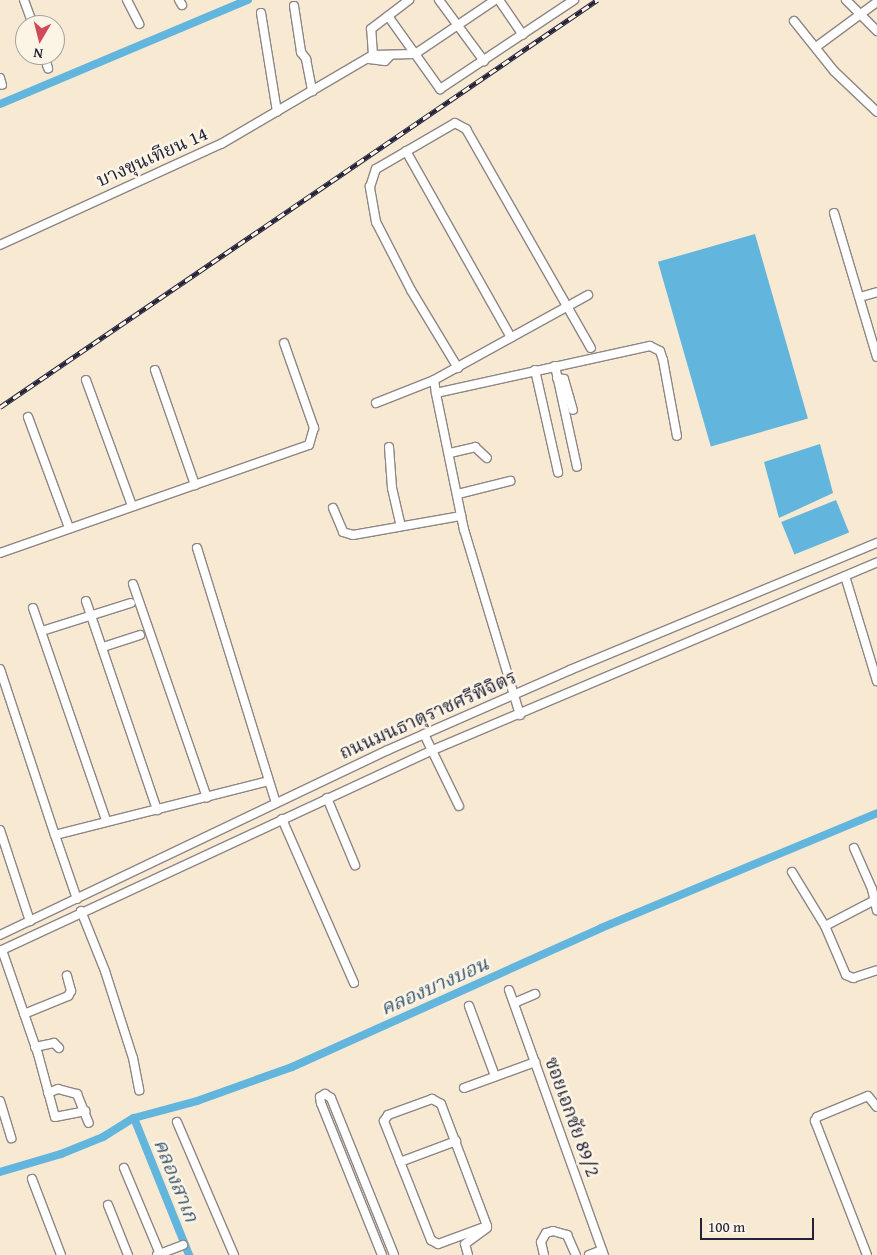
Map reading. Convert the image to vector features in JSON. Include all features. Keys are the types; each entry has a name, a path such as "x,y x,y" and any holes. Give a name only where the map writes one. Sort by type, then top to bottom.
{"street":[{"path":"24,0 29,15"},
{"path":"127,0 139,24"},
{"path":"439,0 484,61"},
{"path":"406,1 371,29 366,59 415,54 458,27 495,0"},
{"path":"499,0 523,35"},
{"path":"388,16 440,90 523,35 564,3 574,0"},
{"path":"846,0 877,30"},
{"path":"816,47 877,2"},
{"path":"294,6 301,52 306,59 312,91"},
{"path":"260,13 277,112"},
{"path":"794,21 834,71 877,112"},
{"name":"บางขุนเทียน 14","path":"0,245 221,144 366,59"},
{"path":"458,368 411,290 372,212 372,176 376,169 450,124 455,123 466,129 591,348"},
{"path":"406,151 512,338"},
{"path":"834,214 877,357"},
{"path":"860,297 877,292"},
{"path":"376,403 434,380 458,368 588,295"},
{"path":"0,553 309,445 312,439 312,419 284,343"},
{"path":"436,393 643,346 656,347 663,360 677,436"},
{"path":"555,366 577,467"},
{"path":"155,370 195,485"},
{"path":"535,370 558,472"},
{"path":"558,378 564,379 573,410"},
{"path":"86,380 132,506"},
{"path":"434,380 461,516 520,715"},
{"path":"28,416 69,528"},
{"path":"390,447 392,488 401,526"},
{"path":"450,453 475,447 487,458"},
{"path":"458,494 510,481"},
{"path":"333,508 341,528 348,534 461,516"},
{"name":"ถนนมนธาตุราชศรีพิจิตร","path":"0,935 424,734 877,543"},
{"path":"197,548 276,803"},
{"name":"ถนนมนธาตุราชศรีพิจิตร","path":"1,950 81,911 433,750 520,715 877,562"},
{"path":"845,576 877,681"},
{"path":"133,584 207,798"},
{"path":"86,600 157,810"},
{"path":"42,631 131,603"},
{"path":"33,608 106,820"},
{"path":"103,647 140,635"},
{"path":"0,670 77,899"},
{"path":"424,734 459,806"},
{"path":"55,835 106,820 207,798 268,781"},
{"path":"327,798 355,865"},
{"path":"282,819 354,983"},
{"path":"0,830 30,922"},
{"path":"854,848 872,889 873,902 877,910"},
{"path":"792,872 824,926 846,976 852,978 877,970"},
{"path":"824,926 873,902"},
{"path":"81,911 95,941 133,1058 139,1090"},
{"path":"1,950 35,1047 55,1118 85,1111"},
{"path":"24,1014 68,996 71,991 67,976"},
{"name":"ซอยเอกชัย 89/2","path":"509,990 603,1253"},
{"path":"514,1003 535,994"},
{"path":"469,1006 495,1076"},
{"path":"35,1047 54,1043 59,1048"},
{"path":"464,1088 535,1062"},
{"path":"48,1093 58,1089 77,1094 88,1123"},
{"path":"382,1255 321,1103 320,1097 325,1094 331,1098 394,1255"},
{"path":"868,1255 815,1123 817,1117 864,1097 871,1097 876,1104"},
{"path":"468,1255 465,1244 486,1232 487,1226 456,1141 436,1099 388,1115 384,1121 434,1243 442,1244 487,1226"},
{"path":"0,1101 12,1138"},
{"path":"177,1122 234,1255"},
{"path":"400,1162 456,1141"},
{"path":"124,1168 158,1254 183,1245"},
{"path":"32,1178 61,1255"},
{"path":"108,1205 128,1255"},
{"path":"544,1255 541,1242 546,1233 553,1230 567,1235 576,1255"},
{"path":"589,1255 603,1253"}],"water":[{"path":"755,234 808,419 711,446 658,262"},
{"path":"820,444 833,493 779,518 764,462"},
{"path":"836,500 849,532 794,555 781,522"}],"waterway":[{"path":"0,104 248,0"},
{"name":"คลองบางบอน","path":"0,1172 61,1154 103,1137 134,1118 197,1101 292,1067 601,928 877,813"},
{"name":"คลองสาเก","path":"134,1118 189,1255"}],"railway":[{"path":"0,407 597,0"}]}
